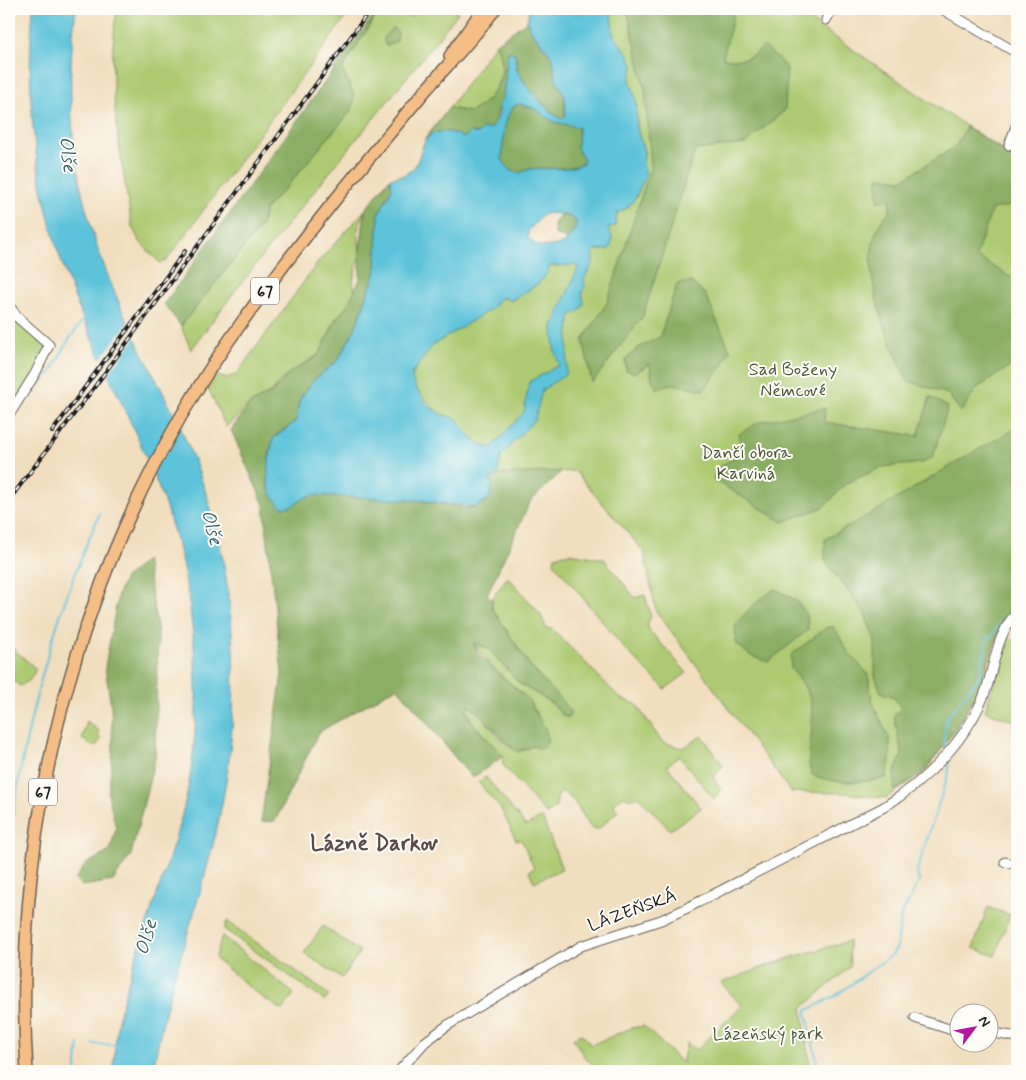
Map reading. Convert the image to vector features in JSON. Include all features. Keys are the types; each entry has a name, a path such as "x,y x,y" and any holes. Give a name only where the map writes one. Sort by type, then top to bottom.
{"main road":[{"name":"67","path":"427,89 483,9"},
{"name":"67","path":"26,1071 27,932 32,865 43,791 58,719 81,640 103,577 126,524 166,443 212,366 301,244 427,89 472,40 496,9"}],"street":[{"path":"826,20 832,9"},
{"path":"942,9 1017,52"},
{"path":"1009,145 1017,124"},
{"path":"9,305 17,317 49,345 35,374 9,415"},
{"name":"LÁZEŇSKÁ","path":"399,1071 425,1042 448,1025 581,946 661,920 685,909 891,802 914,787 941,760 976,713 985,690 998,644 1017,612"},
{"path":"1005,862 1017,865"},
{"path":"915,1018 948,1029"},
{"path":"998,1034 1017,1037"}],"green space":[{"path":"117,9 352,9 166,261 160,263 140,242 132,227 119,146 114,90 114,36"},
{"path":"378,9 380,9 342,69 354,96 352,110 290,183 265,209 262,224 181,326 164,304"},
{"path":"380,9 397,9 396,12 411,17 416,9 451,9 458,13 289,222 191,350 181,326 262,225 265,209 290,183 335,127 344,120 354,96 342,69"},
{"name":"Sad Boženy Němcové","path":"611,9 803,9 814,23 1017,159 1017,608 1002,625 977,694 957,727 925,772 886,798 844,793 791,792 656,611 644,552 575,471 496,475 501,456 469,436 459,422 438,413 415,387 411,378 419,361 433,345 491,309 500,298 511,301 529,290 539,283 550,266 593,263 592,257 595,250 605,250 612,242 608,228 615,226 617,213 627,208 636,197 646,174 643,164 644,152 637,129 636,101 630,80 633,66 629,55 613,34"},
{"path":"627,9 732,9 733,17 723,58 750,57 764,46 787,68 785,110 745,144 695,150 643,316 592,383 583,340 607,303 651,166 645,90"},
{"path":"527,21 532,33 552,56 556,79 565,97 565,117 562,119 557,117 533,94 518,72 516,57 508,52 503,98 492,128 483,129 478,134 471,132 464,138 439,133 429,136 424,140 449,108 470,112 486,101 495,89 501,76 501,59 496,43"},
{"path":"393,28 398,32 397,41 386,46 384,38"},
{"path":"496,43 502,70 498,83 491,95 486,101 470,112 449,108"},
{"path":"519,104 533,108 554,122 578,127 579,154 585,160 583,163 570,167 530,169 520,173 509,169 502,159 504,128 509,112 513,106"},
{"path":"966,127 1017,161 1017,180 1010,206 992,209 976,256 1012,278 1017,276 1017,362 977,388 961,412 948,394 908,381 890,342 875,294 872,248 878,228 890,211 890,198 878,202 878,177 902,180 956,146"},
{"path":"390,178 392,189 379,213 376,271 355,329 338,360 313,381 300,399 296,421 274,437 269,455 268,487 280,505 313,495 416,500 466,508 476,507 487,501 492,484 490,480 493,475 562,471 530,502 487,595 492,599 492,608 530,666 570,710 570,716 564,717 553,704 519,683 489,649 474,643 489,665 530,701 546,731 547,741 541,749 533,746 517,752 478,713 468,706 466,709 472,722 504,756 472,778 397,687 319,732 275,821 261,822 282,674 264,505 231,430 250,404 273,392 290,372 315,358 320,353 337,317 346,308 360,279 360,251 365,210"},
{"path":"365,210 358,228 360,255 353,281 355,292 346,308 337,317 320,353 281,380 273,391 250,404 226,427 207,386 214,375 225,378 236,375 319,261"},
{"path":"560,215 574,218 577,225 567,241 555,234 554,224"},
{"path":"691,282 705,294 730,350 723,365 704,390 672,384 657,388 652,381 650,364 634,373 626,370 625,360 638,348 660,337 677,284"},
{"path":"9,305 49,345 9,415"},
{"name":"Dančí obora Karviná","path":"930,397 948,407 933,457 922,463 882,467 845,484 824,507 783,522 713,479 718,468 740,454 739,434 759,422 825,408 824,422 918,436"},
{"path":"1017,428 1017,606 1001,625 977,693 949,738 924,771 894,791 895,771 902,755 894,716 901,708 894,697 881,692 875,676 875,641 864,612 825,561 825,539"},
{"path":"570,553 604,559 635,598 645,595 651,617 647,624 650,631 687,673 665,689 625,649 554,563 555,556"},
{"path":"146,560 158,633 155,758 131,855 113,881 82,886 75,879 86,864 110,851 116,828 108,794 113,752 111,706 105,667 118,594 125,578"},
{"path":"509,578 541,615 546,628 552,629 621,699 636,704 662,742 683,748 702,736 723,765 713,778 721,789 714,799 679,756 667,766 701,808 670,830 638,796 631,799 624,796 613,804 618,811 598,829 591,828 574,801 562,791 557,798 556,808 546,814 502,764 504,757 473,723 466,709 471,706 505,743 515,750 522,751 533,746 539,718 528,699 490,665 474,643 489,649 519,683 553,704 567,718 570,710 530,666 492,608 492,599 506,579"},
{"path":"774,589 794,599 799,604 806,615 808,630 768,662 751,656 736,644 735,625 751,607"},
{"path":"827,627 834,627 848,652 868,674 872,701 890,740 890,761 886,778 848,782 829,780 811,774 809,761 812,724 811,705 805,688 791,669 791,655"},
{"path":"1008,637 1017,641 1017,722 985,711"},
{"path":"9,645 36,669 30,680 20,686 9,677"},
{"path":"87,721 99,731 98,734 101,739 96,746 82,739"},
{"path":"486,777 526,826 542,817 562,869 534,882 529,871 534,868 523,843 521,840 516,840 501,809 478,782"},
{"path":"988,907 1010,915 995,956 973,948"},
{"path":"227,921 329,995 325,1001 224,929"},
{"path":"323,926 360,952 342,978 304,953"},
{"path":"222,936 294,994 282,1010 260,996 215,958"},
{"name":"Lázeňský park","path":"849,941 850,967 802,1008 811,1071 601,1071 585,1058 573,1038 582,1034 591,1045 631,1028 644,1026 682,1063 687,1043 696,1050 742,1006 721,983 783,960"}],"water":[{"name":"Olše","path":"33,9 76,9 71,62 72,117 74,144 83,198 98,248 117,297 183,434 202,481 220,546 230,608 234,696 225,785 213,846 167,1006 153,1071 113,1071 117,1027 136,956 175,841 187,794 196,719 194,645 188,595 169,517 140,443 89,333 61,261 51,226 42,190 32,119 30,83"},
{"path":"529,9 611,9 613,34 629,55 633,66 630,80 636,101 637,129 644,152 643,164 646,174 636,197 627,208 617,213 615,226 608,228 612,237 611,247 607,250 598,249 593,253 593,263 584,279 585,286 582,292 584,304 580,310 570,316 566,374 542,390 535,419 501,456 497,474 490,479 492,484 490,498 476,507 416,500 313,495 294,505 282,507 275,500 268,484 268,466 273,439 296,421 300,399 313,381 338,360 355,329 376,271 379,213 392,189 390,178 404,175 414,168 425,141 435,133 453,133 464,138 471,132 478,134 482,129 492,128 499,114 499,103 503,98 508,52 515,53 518,72 525,84 538,99 557,117 562,119 566,115 565,97 556,79 552,56 530,29 527,21","holes":["519,104 533,108 554,122 578,127 577,146 584,158 583,163 577,166 557,169 530,169 520,173 509,169 502,159 505,128 510,112 514,106","549,213 568,215 576,221 576,227 565,243 540,246 528,237 528,231 543,215","576,265 578,268 553,326 554,348 559,365 529,382 524,412 492,447 486,447 476,442 453,417 439,413 430,406 417,389 412,373 433,345 491,309 500,298 507,298 510,301 539,283 550,266"]}],"pier":[{"path":"130,320 137,335 107,376 100,360"}],"waterway":[{"path":"23,401 52,371 68,341 85,317"},
{"path":"9,845 23,760 42,676 68,593 100,513"},
{"path":"946,749 944,740 946,719 979,677 987,641 1017,602"},
{"path":"819,1071 806,1011 835,996 893,954 897,947 901,915 919,882 917,870 949,772 948,758"},
{"path":"76,1071 79,1044"},
{"path":"93,1044 116,1045"}],"railway":[{"path":"9,500 90,393 371,9"},
{"path":"52,432 185,251"}],"district":[{"name":"Lázně Darkov","path":"374,842"}]}
